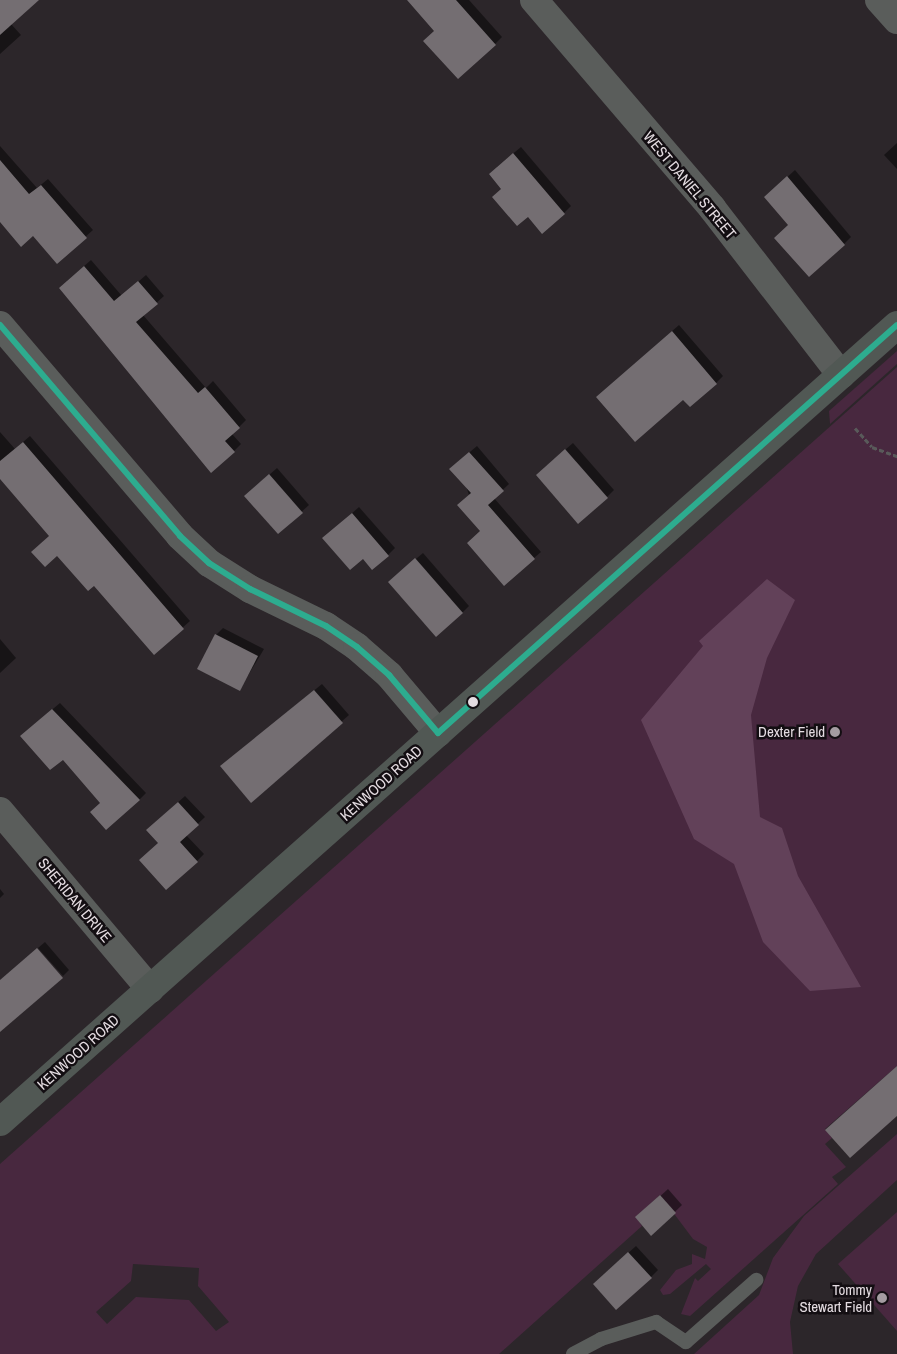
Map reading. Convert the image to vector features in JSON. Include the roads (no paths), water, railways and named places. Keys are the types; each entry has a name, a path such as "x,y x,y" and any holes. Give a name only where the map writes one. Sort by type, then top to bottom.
{"street":[{"name":"WEST DANIEL STREET","path":"534,0 712,208 841,375"},
{"path":"879,0 897,20"},
{"path":"0,325 180,536 209,563 250,589 326,626 357,647 389,675 438,733"},
{"name":"KENWOOD ROAD","path":"0,1122 897,325"},
{"name":"SHERIDAN DRIVE","path":"0,811 150,988"}],"lane":[{"path":"573,1354 656,1322 686,1342 756,1280"}],"place":[{"name":"Dexter Field","path":"835,732"},
{"name":"Tommy Stewart Field","path":"882,1298"}]}
